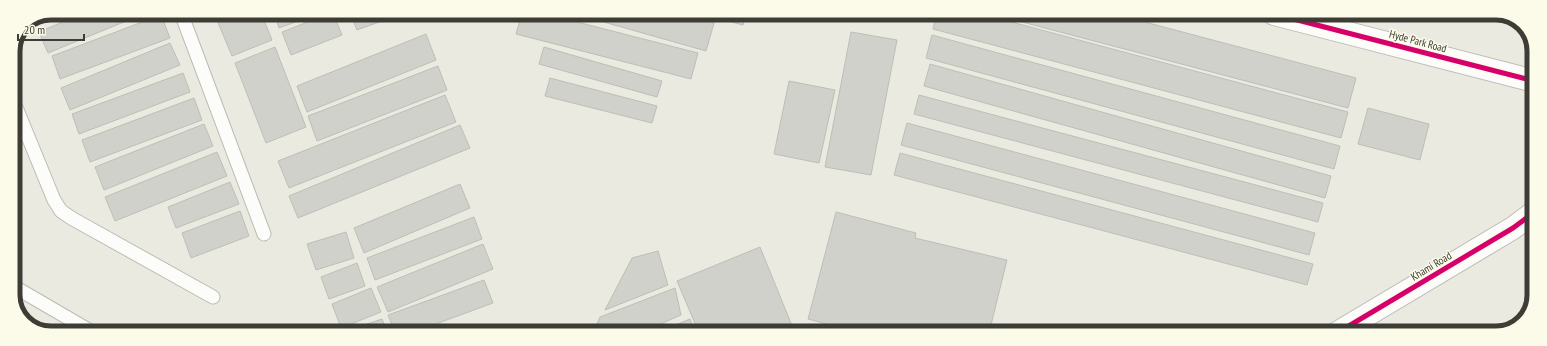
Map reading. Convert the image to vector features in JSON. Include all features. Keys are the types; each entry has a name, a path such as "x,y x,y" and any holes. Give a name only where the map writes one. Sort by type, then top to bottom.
{"street":[{"name":"Hyde Park Road","path":"1297,20 1527,79"},
{"name":"Khami Road","path":"1349,326 1513,228 1527,218"}],"lane":[{"path":"184,20 264,234"},
{"path":"20,117 54,200 61,211 213,297"},
{"path":"20,290 82,326"}],"building":[{"path":"48,20 36,25 39,22"},
{"path":"67,20 129,20 48,53 39,32"},
{"path":"148,20 163,20 170,38 60,79 52,56"},
{"path":"217,20 264,20 272,40 232,56"},
{"path":"276,20 301,20 279,28"},
{"path":"313,20 336,20 342,35 291,55 282,32"},
{"path":"353,20 385,20 357,30"},
{"path":"520,20 569,20 698,53 691,79 516,34"},
{"path":"597,20 704,20 714,23 706,51"},
{"path":"724,20 744,20 743,25"},
{"path":"935,20 1004,20 1348,112 1341,138 933,29"},
{"path":"1015,20 1137,20 1356,78 1348,108"},
{"path":"851,32 897,40 871,175 825,167"},
{"path":"426,34 436,60 307,112 297,86"},
{"path":"932,35 1340,146 1334,169 926,58"},
{"path":"170,43 180,65 70,110 61,88"},
{"path":"275,47 306,127 266,143 235,63"},
{"path":"544,47 662,81 657,97 539,64"},
{"path":"930,64 1331,176 1325,198 924,86"},
{"path":"438,66 447,90 317,141 308,116"},
{"path":"183,73 190,92 79,134 72,114"},
{"path":"550,78 657,106 652,123 545,96"},
{"path":"789,81 835,90 819,163 774,154"},
{"path":"445,95 456,122 289,188 278,161"},
{"path":"919,95 1323,203 1318,222 914,114"},
{"path":"194,98 202,120 90,162 82,140"},
{"path":"1368,108 1429,124 1420,160 1358,144"},
{"path":"907,123 1315,233 1309,255 901,145"},
{"path":"204,124 213,146 104,190 95,167"},
{"path":"460,125 470,148 298,218 289,196"},
{"path":"217,152 227,176 115,221 105,197"},
{"path":"900,153 1313,264 1307,285 894,175"},
{"path":"230,182 239,204 176,228 168,207"},
{"path":"460,184 470,208 364,253 354,228"},
{"path":"240,211 249,236 191,258 182,233"},
{"path":"836,212 916,233 915,238 1007,260 991,326 834,326 808,319"},
{"path":"474,217 482,239 375,280 367,258"},
{"path":"346,232 354,258 316,270 307,244"},
{"path":"483,244 493,269 388,312 377,287"},
{"path":"760,247 792,326 696,326 677,281"},
{"path":"658,251 668,285 605,310 632,258"},
{"path":"357,263 365,286 329,299 321,277"},
{"path":"484,280 493,303 430,326 393,326 388,315"},
{"path":"371,288 381,312 346,326 340,326 332,304"},
{"path":"675,288 681,315 656,326 596,326 600,317"},
{"path":"382,319 385,326 361,326"},
{"path":"690,319 692,326 673,326"}],"cycle path":[{"path":"1297,20 1527,79"},
{"path":"1349,326 1513,228 1527,218"}]}
